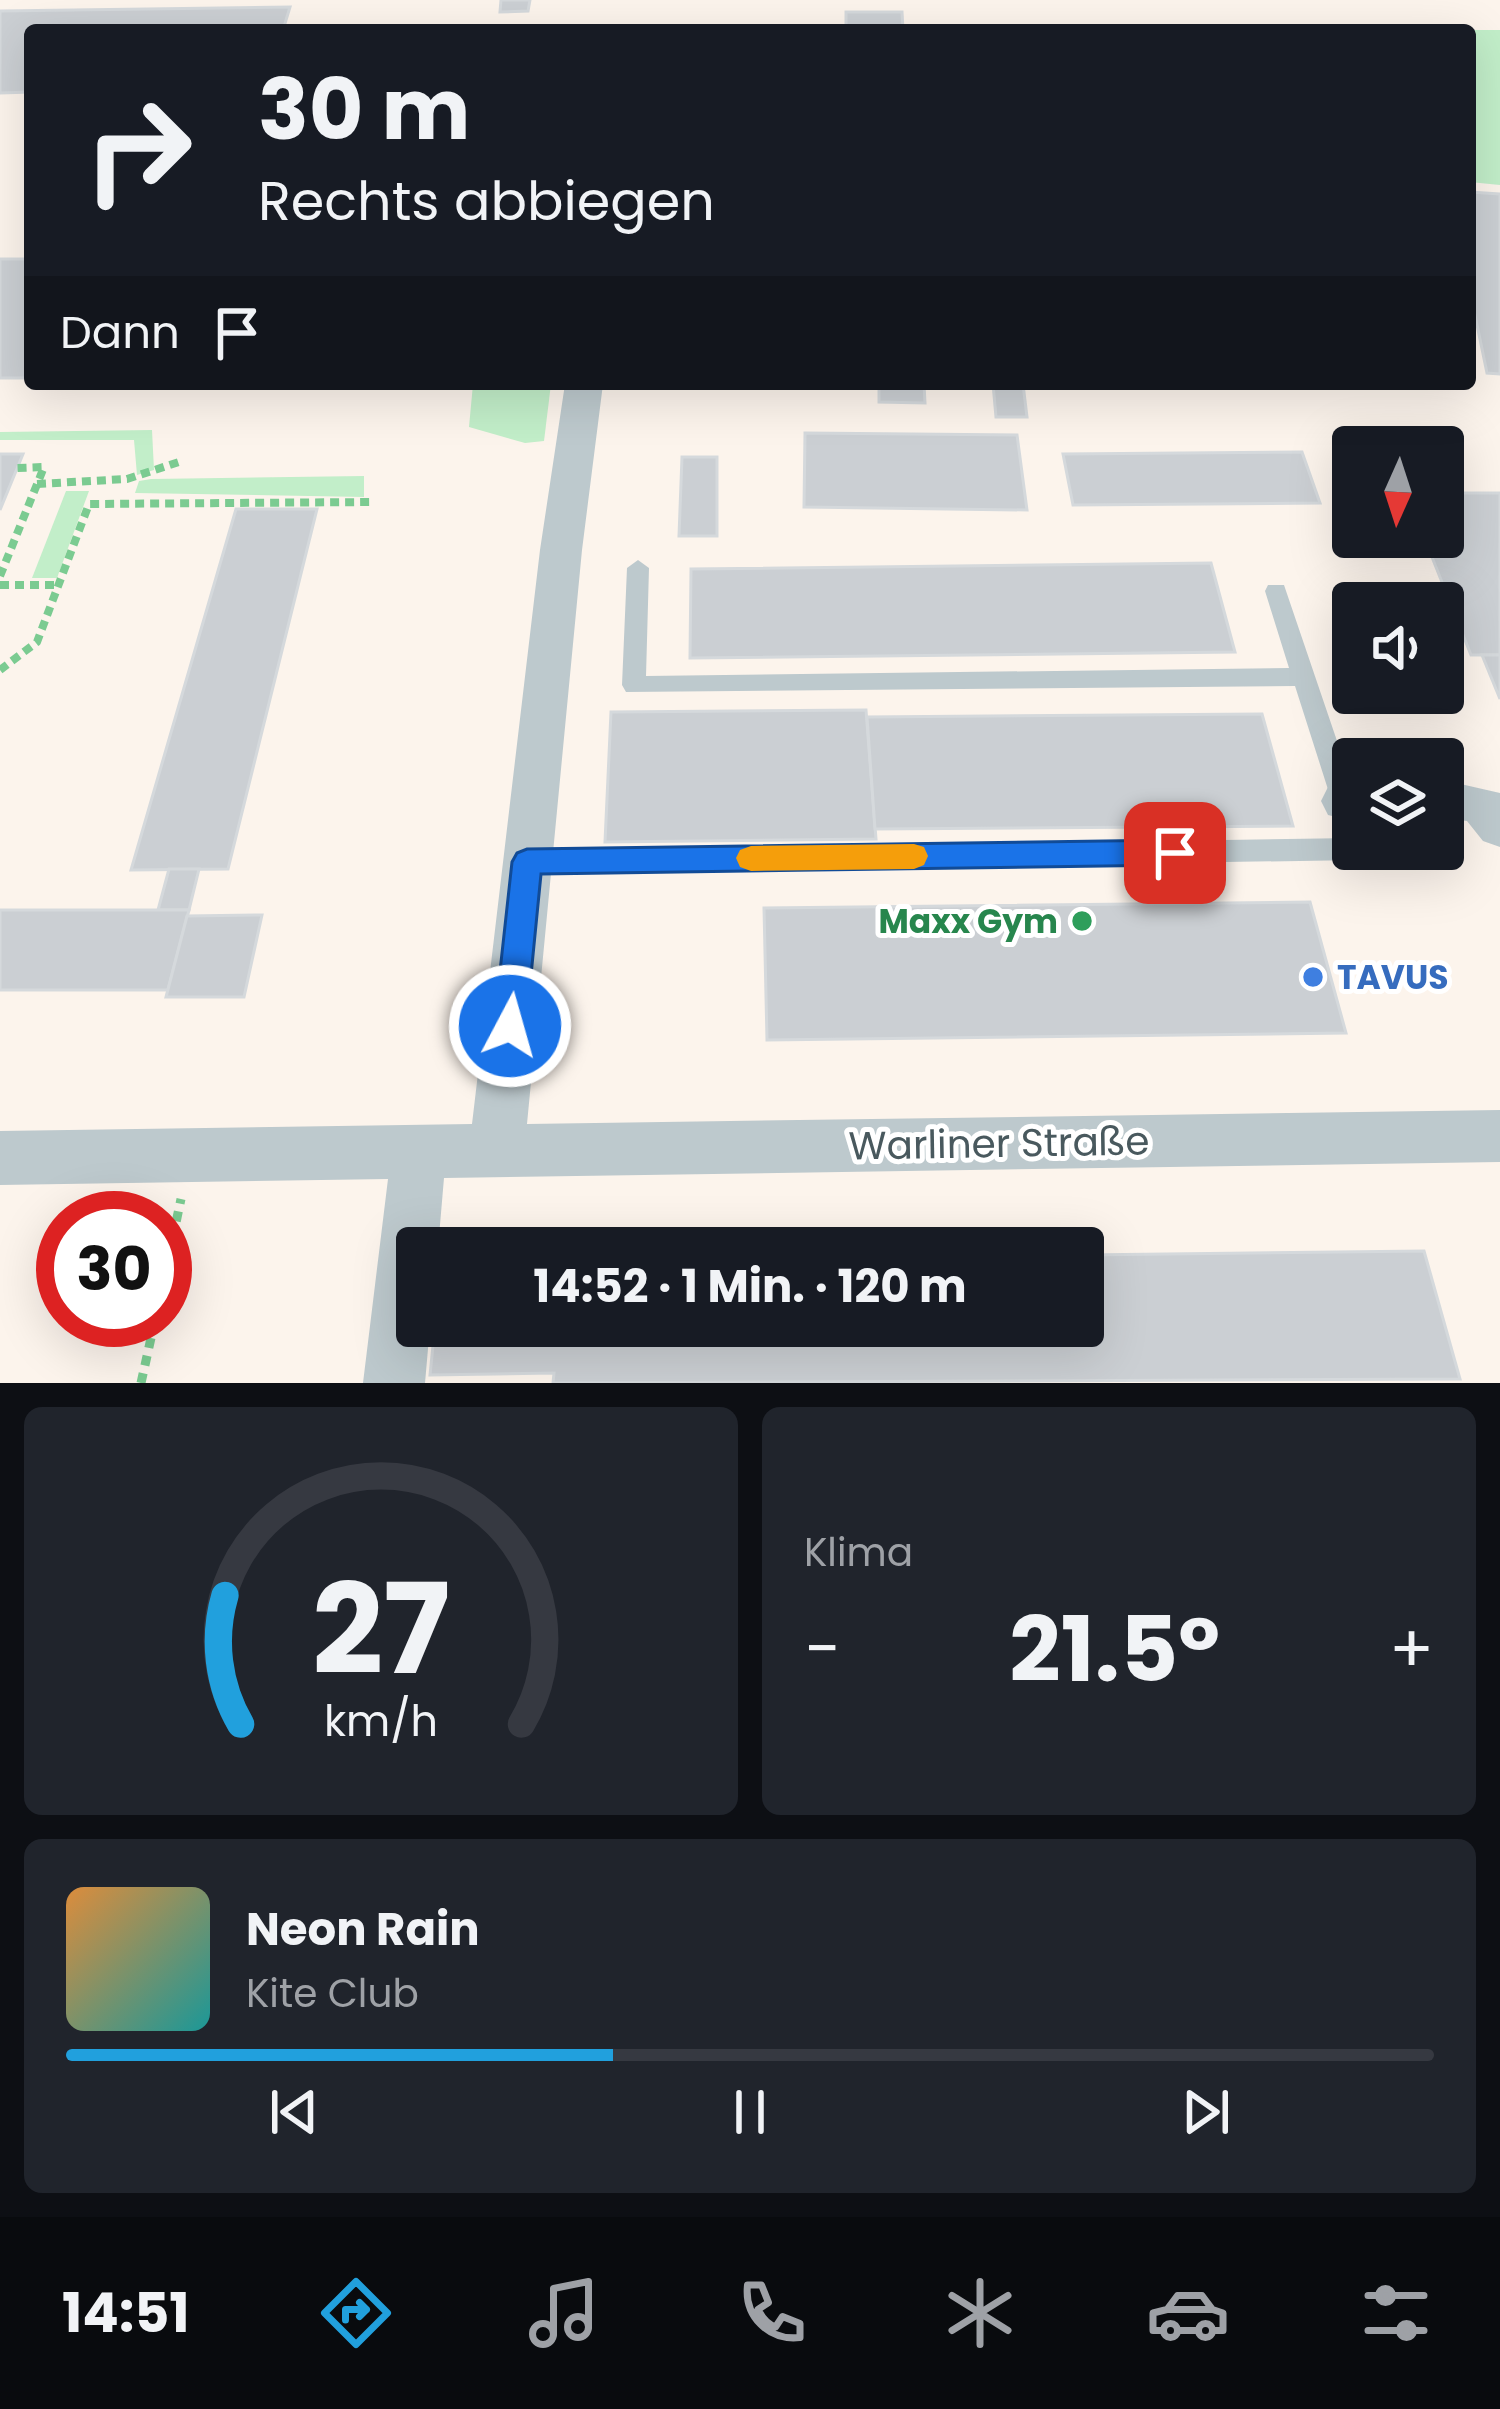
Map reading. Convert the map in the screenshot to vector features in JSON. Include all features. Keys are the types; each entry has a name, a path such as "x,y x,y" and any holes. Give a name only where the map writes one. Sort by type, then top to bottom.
{"street":[{"path":"497,1150 583,390"},
{"path":"1464,801 1478,802 1495,814 1500,827"},
{"name":"Warliner Straße","path":"0,1158 1500,1136"},
{"path":"394,1383 419,1152"}],"lane":[{"path":"638,568 634,685 1305,677"},
{"path":"1276,591 1332,757"},
{"path":"527,862 1332,849"}],"path":[{"path":"37,484 114,484 152,476 179,462"},
{"path":"0,576 44,467 17,468"},
{"path":"0,670 37,642 89,504 372,502"},
{"path":"0,585 58,585"},
{"path":"141,1383 149,1347"}],"shaded area":[{"path":"0,0 1500,0 1500,30 1476,30 1476,24 24,24 24,390 1476,390 1476,183 1500,185 1500,1383 0,1383"}],"green space":[{"path":"1476,30 1500,30 1500,185 1476,183"},
{"path":"472,390 550,390 544,441 525,443 469,427"},
{"path":"152,430 154,470 137,475 134,440 0,440 0,432"},
{"path":"364,476 364,497 135,493 139,481 151,479"},
{"path":"66,491 89,491 57,578 32,578"}],"building":[{"path":"501,0 530,0 528,11 500,12"},
{"path":"290,7 285,24 24,24 24,92 0,93 0,11"},
{"path":"846,12 902,12 903,24 846,24"},
{"path":"1476,192 1500,194 1500,374 1487,373 1476,320"},
{"path":"0,259 24,259 24,378 0,378"},
{"path":"879,390 924,390 925,403 879,402"},
{"path":"994,390 1024,390 1027,417 996,417"},
{"path":"805,433 1017,435 1027,510 804,507"},
{"path":"1302,452 1320,503 1073,505 1063,454"},
{"path":"0,454 23,454 0,510"},
{"path":"682,457 717,457 717,536 679,536"},
{"path":"1464,493 1500,493 1500,655 1471,655 1464,637 1464,582 1442,582 1432,558 1464,558"},
{"path":"236,509 317,509 228,869 131,870"},
{"path":"1211,563 1235,652 690,658 691,569"},
{"path":"1482,655 1500,655 1500,699"},
{"path":"866,710 876,839 605,842 611,712"},
{"path":"1262,714 1293,826 875,829 867,717"},
{"path":"169,869 199,869 189,910 158,910"},
{"path":"1310,902 1346,1033 767,1040 764,908"},
{"path":"0,910 189,910 168,990 0,990"},
{"path":"262,915 244,997 166,997 187,916"},
{"path":"1424,1251 1460,1379 553,1383 554,1373 430,1375 433,1347 1104,1347 1104,1255"}],"slow traffic":[{"path":"751,858 914,856"}],"place":[{"name":"Maxx Gym","path":"1082,921"},
{"name":"TAVUS","path":"1313,977"}],"route":[{"path":"510,1026 527,862 1175,853"}]}
